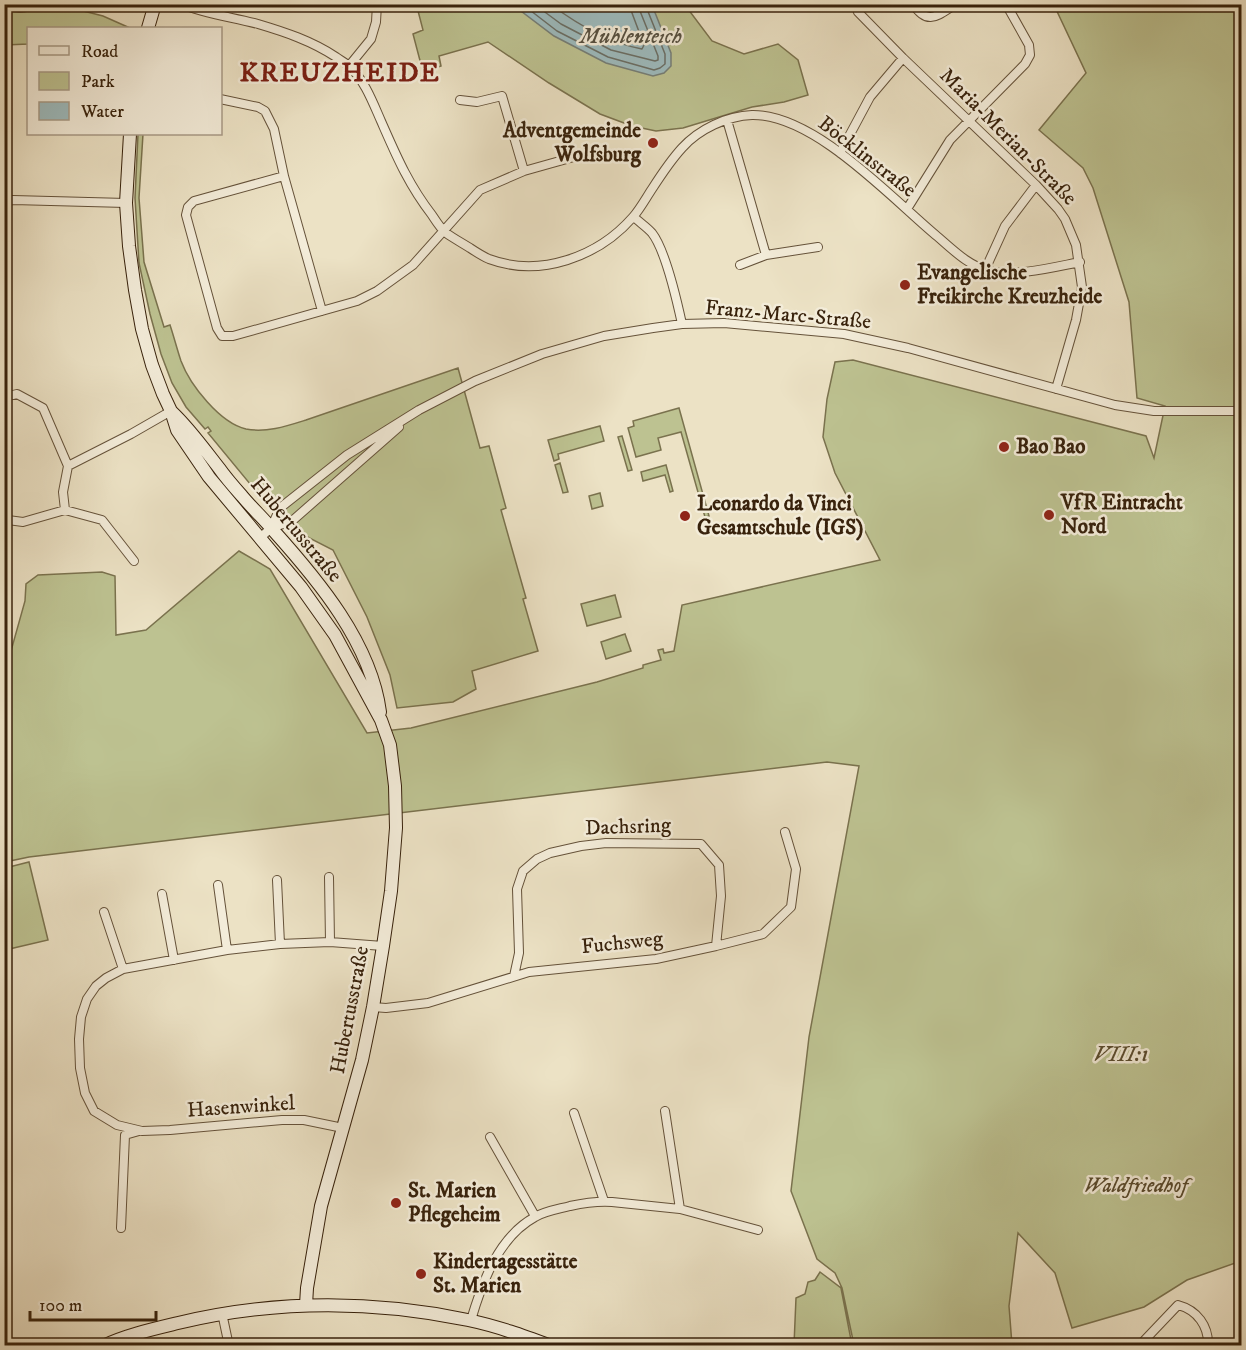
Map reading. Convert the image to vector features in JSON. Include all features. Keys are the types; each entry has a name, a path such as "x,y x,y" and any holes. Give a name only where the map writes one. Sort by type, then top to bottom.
{"street":[{"path":"4,4 12,8 24,8 43,4"},
{"path":"148,27 155,4"},
{"name":"Böcklinstraße","path":"181,4 257,24 299,38 322,48 350,66 362,82 414,191 444,231 486,258 508,265 540,266 568,260 592,250 634,217 683,146 709,127 727,120 763,115 784,120 840,153 962,257 985,270 1007,274 1080,262"},
{"path":"350,66 371,39 376,22 377,4"},
{"name":"Maria-Merian-Straße","path":"855,4 858,12 1036,185 1065,219 1076,244 1082,287 1076,320 1056,389"},
{"path":"913,4 924,17 933,18 956,4"},
{"path":"907,209 950,140 1025,64 1030,55 1029,45 1006,4"},
{"path":"840,153 870,96 903,58"},
{"path":"460,100 477,102 502,96 524,171"},
{"path":"222,99 258,107 266,111 273,129 322,311"},
{"path":"727,120 766,255"},
{"name":"Hubertusstraße","path":"130,135 126,203 129,246 142,329 152,365 177,430 209,477 301,587 335,635 381,720 390,745 395,786 396,828 391,891 383,946 362,1060 321,1206 306,1305"},
{"path":"284,176 194,201 188,207 186,215 217,328 222,336 233,336 357,301 386,286 413,265 480,190 524,171 581,155"},
{"path":"985,270 1005,226 1036,185"},
{"path":"4,275 7,211 5,202 13,200 126,203"},
{"path":"634,217 652,233 661,249 682,324"},
{"path":"740,265 766,255 818,247"},
{"name":"Franz-Marc-Straße","path":"271,528 280,508 347,455 419,410 475,381 542,354 604,336 639,329 682,324 724,323 844,334 908,348 1115,405 1154,411 1242,411"},
{"path":"4,397 17,394 43,408 68,466 63,492 65,510"},
{"name":"Franz-Marc-Straße","path":"261,537 271,528 292,521 419,410"},
{"path":"68,466 171,411"},
{"name":"Hubertusstraße","path":"171,411 185,424 220,470 323,590 348,627 364,658 378,694 381,720"},
{"path":"4,521 23,522 65,510 102,520 134,561"},
{"name":"Fuchsweg","path":"373,1007 386,1008 428,1003 529,972 656,959 763,934 791,907 796,869 785,832"},
{"name":"Dachsring","path":"514,976 519,953 517,889 523,871 537,859 550,853 581,846 606,843 701,844 719,865 721,896 716,946"},
{"path":"328,877 330,942"},
{"path":"277,880 280,944"},
{"path":"218,885 227,951"},
{"path":"162,894 174,960"},
{"path":"104,912 123,969"},
{"name":"Hasenwinkel","path":"343,1128 304,1120 142,1131 117,1125 94,1111 85,1094 80,1068 81,1017 87,999 96,986 123,969 280,944 330,942 383,946"},
{"path":"666,1111 680,1209"},
{"path":"574,1113 604,1201"},
{"path":"121,1228 125,1135 142,1131"},
{"path":"490,1137 536,1216"},
{"path":"471,1320 489,1271 504,1245 521,1226 536,1216 558,1209 604,1201 680,1209 758,1230"},
{"path":"103,1346 157,1328 222,1313 306,1305 372,1306 419,1311 471,1320 552,1346"},
{"path":"1139,1346 1178,1305 1197,1314 1203,1323 1208,1346"},
{"path":"222,1313 229,1346"}],"green space":[{"path":"60,5 103,16 128,27 27,27 27,44 5,45 4,12"},
{"path":"427,5 685,5 712,41 744,54 778,44 798,60 808,95 784,102 752,107 683,128 656,131 632,126 600,114 488,42 439,56 441,66 423,72 413,34 423,30 417,7"},
{"path":"1054,5 1241,5 1241,1261 1187,1280 1144,1307 1072,1328 1055,1273 1018,1233 1009,1306 1012,1345 854,1345 842,1288 835,1273 817,1259 791,1191 809,1037 859,766 827,762 29,857 5,862 5,658 11,651 25,601 26,584 38,575 102,572 115,576 116,635 146,630 239,551 270,569 367,733 411,728 597,682 643,668 643,665 661,660 658,650 663,649 664,653 674,651 682,605 880,560 835,473 823,437 827,399 835,362 853,360 1146,436 1154,458 1165,406 1137,398 1129,302 1093,188 1083,168 1039,130 1086,73"},
{"path":"138,135 143,135 139,198 144,262 164,327 170,325 181,361 191,381 216,411 236,425 246,429 276,428 458,368 480,448 489,446 506,508 501,510 526,598 523,599 538,651 472,671 476,689 453,702 397,708 390,675 367,617 333,550 284,525 208,433 211,431 208,427 205,429 186,407 172,383 150,314 139,263 135,198"},
{"path":"679,408 709,516 705,517 681,432 658,438 661,450 636,457 628,428 634,426 633,421"},
{"path":"600,426 604,441 558,454 559,459 554,461 548,440"},
{"path":"622,436 632,470 628,471 618,437"},
{"path":"560,463 568,492 563,493 555,465"},
{"path":"666,465 673,491 670,492 665,475 643,481 641,472"},
{"path":"600,493 603,506 592,509 589,496"},
{"path":"615,595 621,617 587,626 581,604"},
{"path":"625,634 631,651 606,659 601,642"},
{"path":"29,862 48,940 5,950 5,868"},
{"path":"820,1272 841,1288 852,1345 794,1345 796,1298 805,1294 808,1282 815,1280"}],"water":[{"name":"Mühlenteich","path":"513,5 652,5 671,53 671,66 664,73 653,76 606,63 554,36"}],"place":[{"name":"Adventgemeinde Wolfsburg","path":"653,143"},
{"name":"Evangelische Freikirche Kreuzheide","path":"905,285"},
{"name":"Bao Bao","path":"1004,447"},
{"name":"VfR Eintracht Nord","path":"1049,515"},
{"name":"Leonardo da Vinci Gesamtschule (IGS)","path":"685,516"},
{"name":"St. Marien Pflegeheim","path":"396,1203"},
{"name":"Kindertagesstätte St. Marien","path":"421,1274"}],"district":[{"name":"KREUZHEIDE","path":"340,73"}],"park label":[{"name":"VIII:1","path":"1121,1055"},
{"name":"Waldfriedhof","path":"1136,1186"}]}
